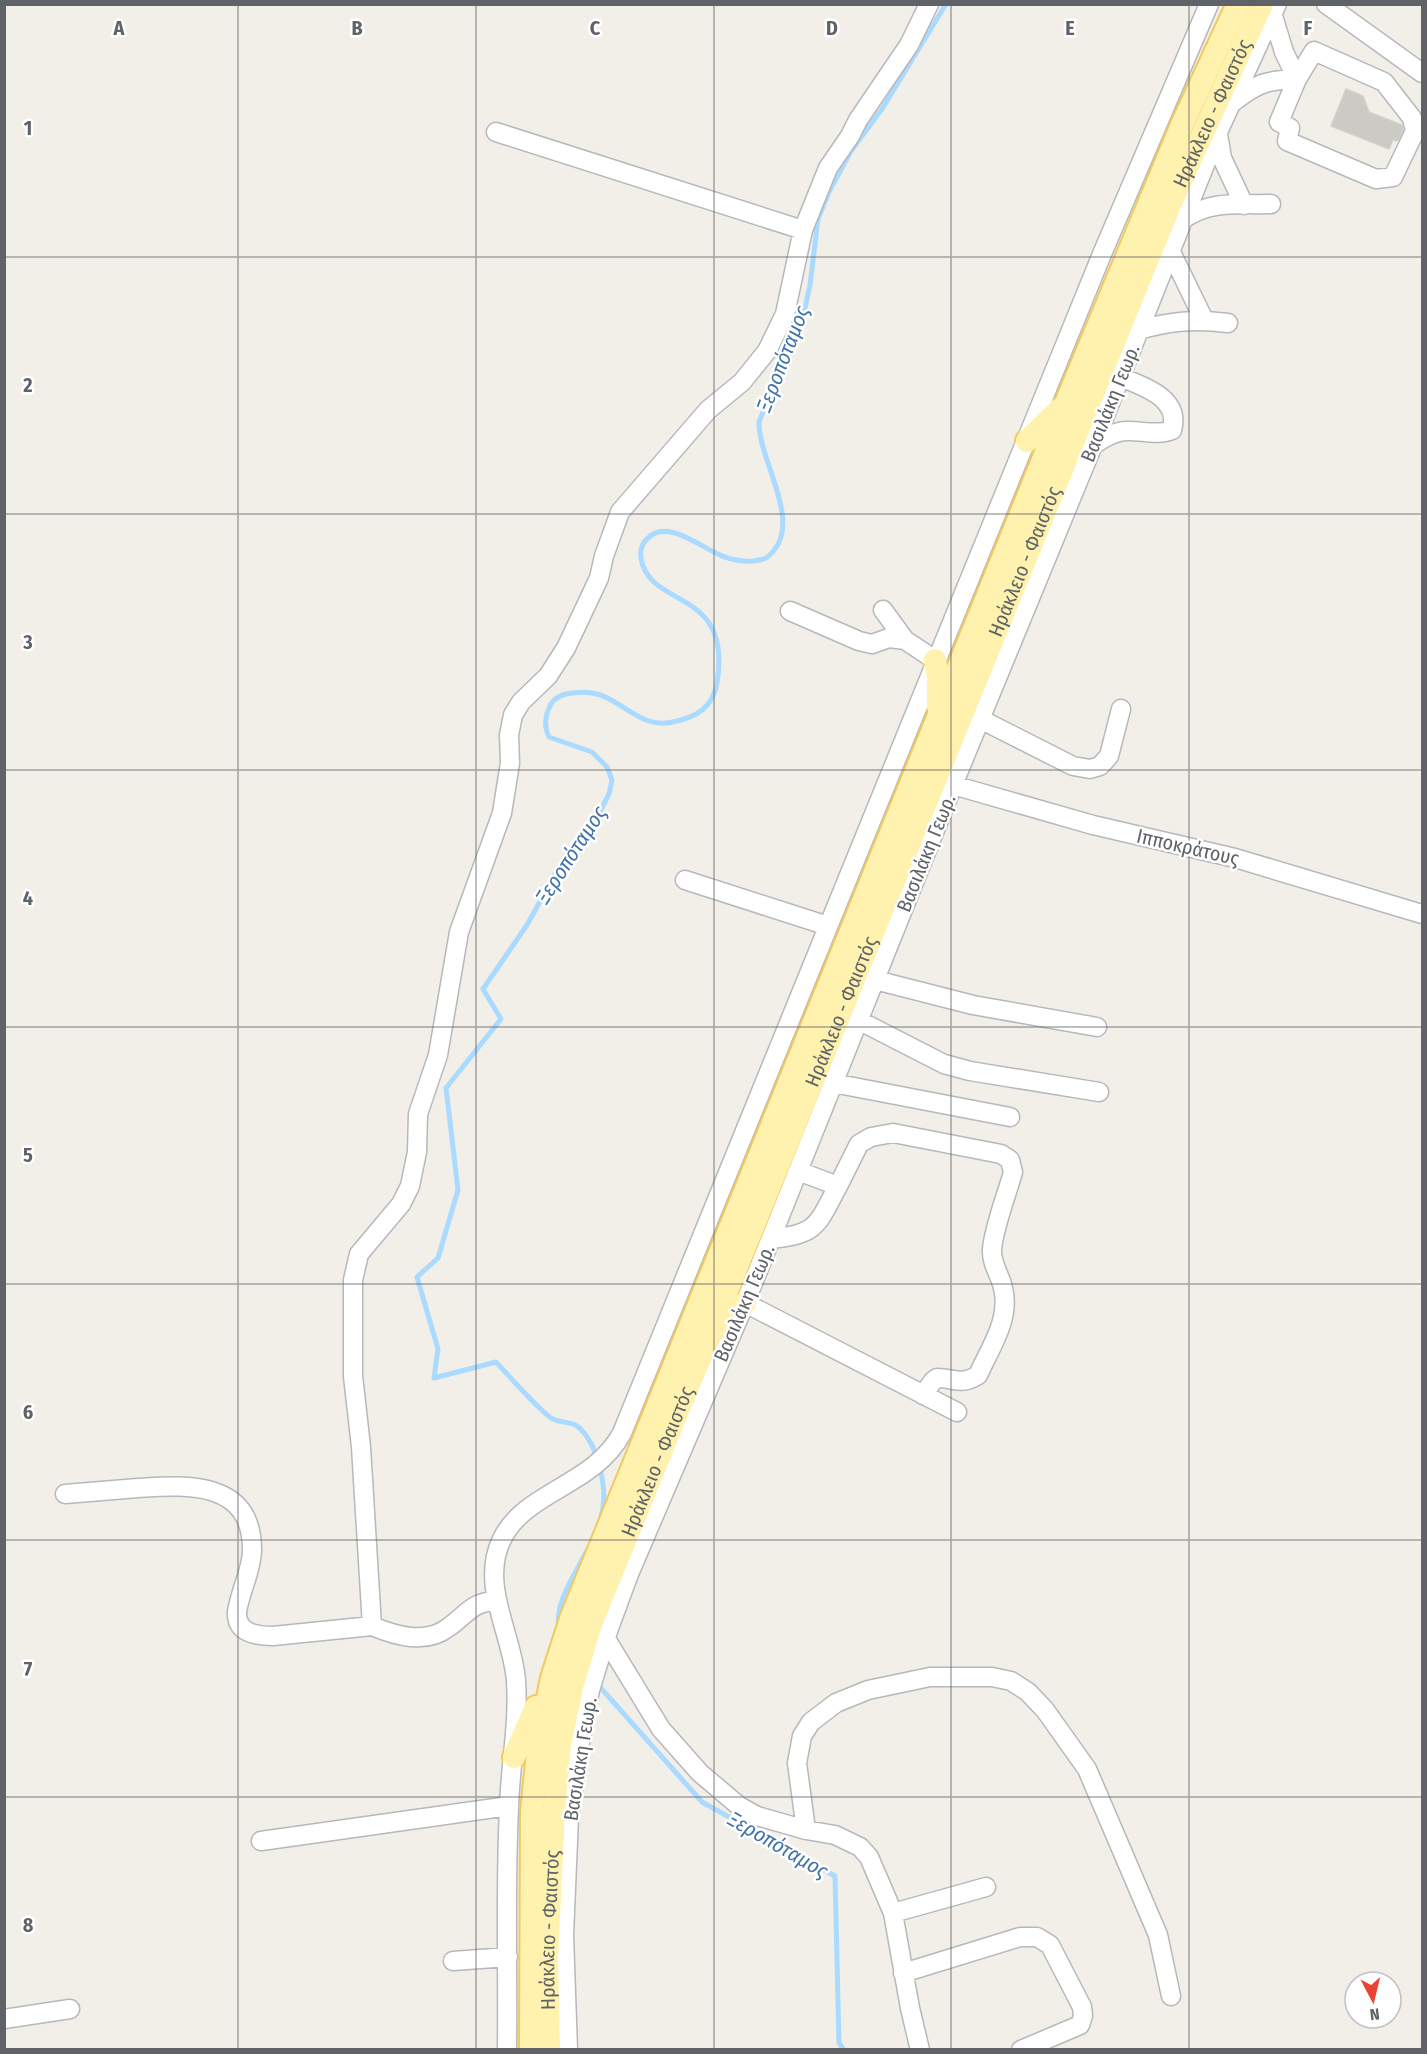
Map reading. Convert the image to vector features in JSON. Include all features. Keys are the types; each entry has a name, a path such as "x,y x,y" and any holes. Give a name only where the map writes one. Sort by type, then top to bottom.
{"main road":[{"name":"Ηράκλειο - Φαιστός","path":"531,2049 528,1961 532,1810 538,1743 552,1678 571,1619 1067,401 1182,124 1238,4"},
{"name":"Ηράκλειο - Φαιστός","path":"549,2049 528,1961 554,1812 560,1745 573,1683 591,1624 1170,205 1270,8"},
{"path":"1027,441 1067,401"},
{"path":"935,660 938,677 938,716"},
{"path":"707,1342 724,1320 745,1302"},
{"path":"514,1757 571,1619"}],"street":[{"path":"372,1626 361,1447 353,1376 353,1280 359,1254 401,1204 410,1186 417,1152 418,1114 438,1055 459,932 502,813 510,763 509,735 513,715 521,702 548,676 566,648 599,578 604,556 620,513 708,410 742,382 767,351 785,314 802,230 828,168 909,45 929,4"},
{"path":"508,2000 528,1961 509,1806 517,1709 515,1676 494,1583 496,1553 508,1529 528,1509 582,1476 604,1458 618,1440 1106,244 1209,4"},
{"path":"1326,4 1422,73"},
{"path":"1270,8 1284,52 1297,79 1279,122 1290,128 1287,141 1376,179 1393,177 1416,131 1412,118 1384,82 1314,51 1297,79"},
{"name":"Βασιλάκη Γεωρ.","path":"568,2049 564,1928 569,1817 590,1690 606,1639 629,1574 771,1239 1182,220 1270,8"},
{"path":"1230,104 1249,90 1272,80 1297,79"},
{"path":"496,132 802,230"},
{"path":"1218,132 1222,158 1244,205"},
{"path":"1182,220 1210,206 1271,204"},
{"path":"1170,250 1204,320"},
{"path":"1139,330 1176,321 1204,320 1228,323"},
{"path":"1093,445 1120,431 1164,433 1172,430 1174,421 1167,402 1148,388 1120,377"},
{"path":"883,610 905,640 935,660"},
{"path":"790,611 859,641 872,644 888,638 905,640"},
{"path":"980,719 1073,766 1090,769 1100,766 1109,756 1121,710"},
{"name":"Ιπποκράτους","path":"953,785 1093,825 1235,858 1422,914"},
{"path":"685,880 828,926"},
{"path":"875,980 973,1005 1097,1027"},
{"path":"858,1020 944,1064 970,1071 1099,1092"},
{"path":"833,1083 1010,1117"},
{"path":"771,1239 799,1235 810,1230 819,1221 859,1144 871,1137 893,1133 1001,1154 1010,1160 1013,1172 992,1248 992,1263 1002,1285 1006,1302 1003,1322 978,1375 970,1380 959,1382 938,1378 923,1395"},
{"path":"798,1171 838,1186"},
{"path":"745,1302 957,1413"},
{"path":"65,1494 186,1486 214,1491 236,1505 249,1529 251,1556 237,1617 243,1629 259,1636 372,1626 408,1638 434,1635 447,1629 480,1602 497,1601"},
{"path":"606,1639 661,1729 700,1773 739,1806 757,1816 806,1830 835,1835 860,1847 869,1857 893,1913 903,1973 920,2049"},
{"path":"806,1830 797,1762 802,1736 811,1722 836,1703 868,1690 930,1677 992,1677 1011,1681 1028,1692 1045,1710 1087,1769 1158,1935 1171,1996"},
{"path":"261,1841 509,1806"},
{"path":"893,1913 986,1887"},
{"path":"453,1961 528,1961 555,1954 564,1928"},
{"path":"903,1973 1020,1937 1037,1937 1044,1941 1050,1945 1082,2007 1083,2016 1080,2025 1021,2049"},
{"path":"507,2049 508,2000 528,1961"},
{"path":"528,1961 556,1983 567,2007"},
{"path":"4,2019 70,2009"}],"building":[{"path":"1346,89 1363,96 1369,112 1402,125 1403,130 1398,141 1393,140 1389,149 1331,126"}],"waterway":[{"name":"Ξεροπόταμος","path":"601,1516 604,1494 600,1468 591,1443 577,1426 551,1418 496,1362 434,1378 438,1349 417,1277 438,1258 458,1190 446,1088 501,1019 483,989 527,925 565,856 591,829 609,794 612,780 607,767 592,752 549,737 546,721 552,703 556,698 565,694 595,693 646,720 667,723 696,714 712,699 717,683 719,652 713,630 702,615 658,586 647,574 641,558 642,547 648,538 664,531 683,536 735,560 749,561 766,558 778,545 782,529 782,512 761,438 759,422 805,308 818,219 829,192 851,151 882,109 946,4"},
{"name":"Ξεροπόταμος","path":"559,1629 558,1619 562,1599 586,1552"},
{"name":"Ξεροπόταμος","path":"600,1687 702,1802 835,1876 839,2043 844,2050"}]}
